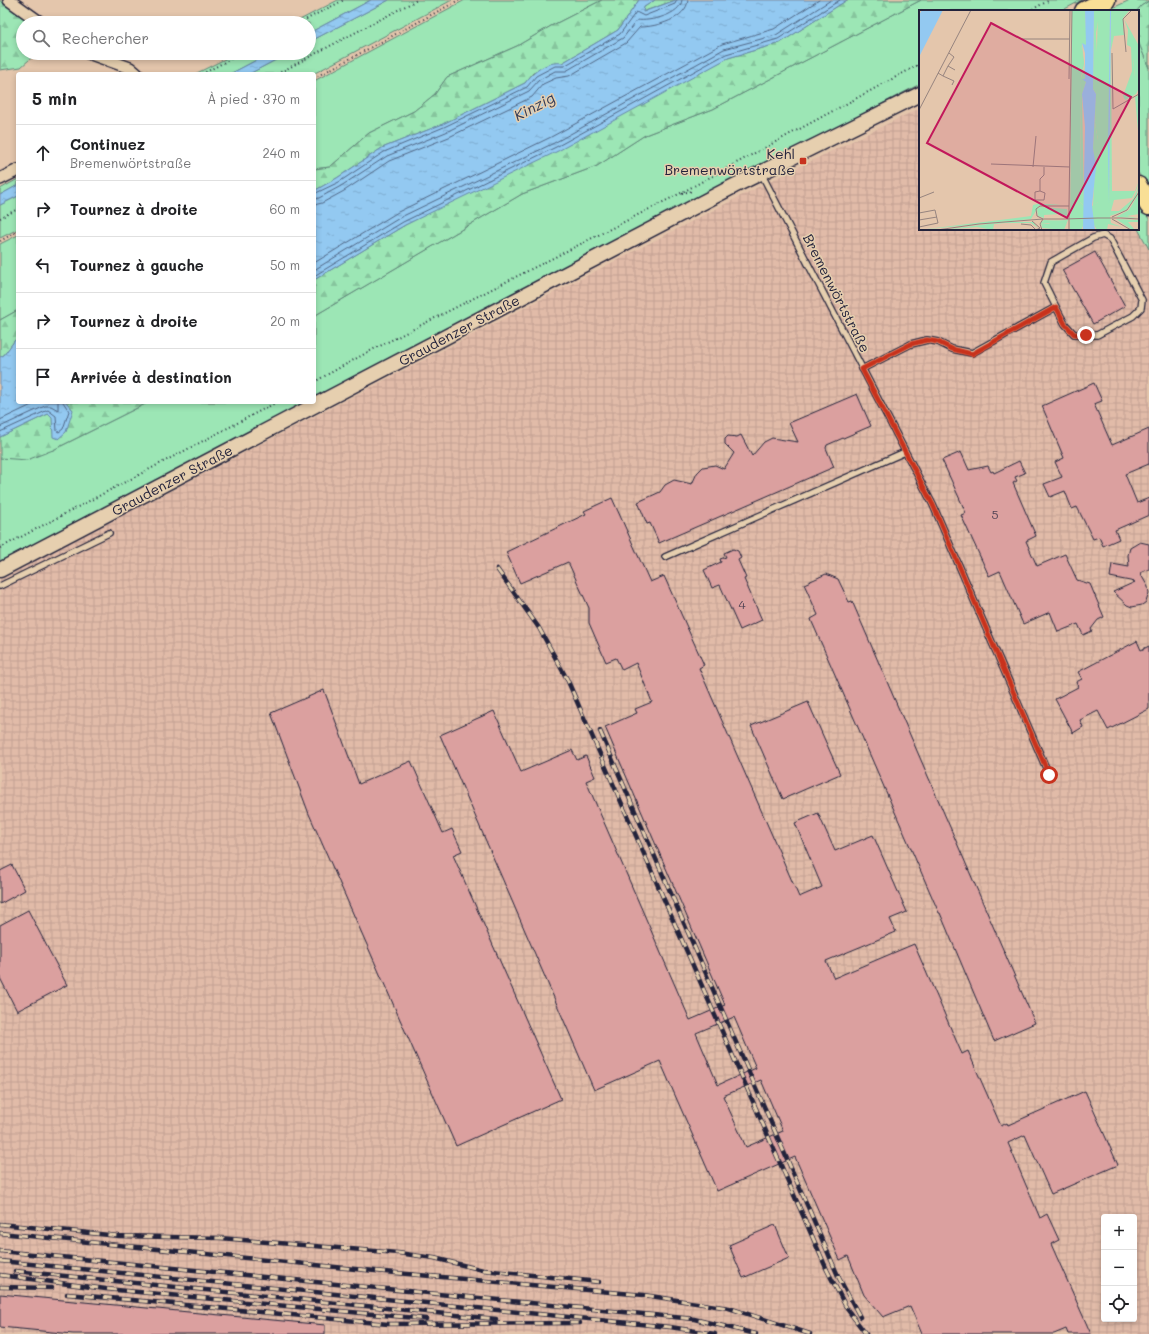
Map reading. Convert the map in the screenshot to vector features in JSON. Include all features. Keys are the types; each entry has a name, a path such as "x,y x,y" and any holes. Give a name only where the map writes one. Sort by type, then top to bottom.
{"main road":[{"path":"1086,10 1106,0"},
{"path":"1139,188 1149,206"}],"street":[{"path":"9,0 32,16"},
{"path":"108,60 130,68 135,72"},
{"name":"Graudenzer Straße","path":"0,570 727,189 919,94"},
{"path":"0,179 16,171"}],"lane":[{"name":"Bremenwörtstraße","path":"761,173 905,452 949,541 1049,775"},
{"path":"1103,235 1110,239 1142,300 1141,308 1133,316 1097,335 1086,335 1074,334 1065,324 1056,307 1044,283 1051,262 1093,238 1103,235"},
{"path":"862,369 911,344 927,340 938,342 952,349 972,354 1056,307"},
{"path":"665,557 905,452"},
{"path":"0,586 109,533"}],"path":[{"path":"313,16 344,0"},
{"path":"316,53 417,0"},
{"path":"316,77 459,0"},
{"path":"1031,10 1050,0"},
{"path":"206,72 229,60"},
{"path":"281,72 303,60"},
{"path":"316,381 368,352 679,194 919,65"},
{"path":"0,218 16,210"},
{"path":"0,241 16,232"},
{"path":"0,548 273,404"}],"shaded area":[{"path":"919,108 919,230 1139,230 1149,249 1149,1334 0,1334 0,579 764,184"}],"green space":[{"path":"0,0 23,16 16,16 16,60 29,60 21,67 0,70"},
{"path":"338,0 371,0 316,29 316,16 307,16"},
{"path":"389,0 452,0 316,72 253,72 276,60 316,60 316,38"},
{"path":"465,0 602,0 551,26 517,46 447,77 435,94 414,111 369,133 330,167 316,169 316,80"},
{"path":"602,0 639,0 618,30 562,63 533,73 525,83 443,124 382,148 337,178 316,190 316,169 330,167 369,133 414,111 435,94 447,77 517,46 551,26"},
{"path":"655,0 676,0 642,12 644,7"},
{"path":"847,0 921,0 713,109 645,135 597,166 522,194 316,315 316,279 405,225 728,58 780,43"},
{"path":"921,0 1082,0 1063,10 919,10 919,85 316,398 316,315 522,194 597,166 645,135 713,109"},
{"path":"1130,0 1149,1 1138,10 1108,10"},
{"path":"1149,1 1149,68 1139,43 1138,10"},
{"path":"1139,43 1149,68 1149,193 1139,174"},
{"path":"223,60 257,60 234,72 199,72"},
{"path":"16,180 16,186 0,195 0,189"},
{"path":"16,197 16,230 0,238 0,205"},
{"path":"1139,202 1149,219 1149,249 1139,230"},
{"path":"16,236 16,311 0,320 0,244"},
{"path":"16,311 16,340 4,355 0,357 0,320"},
{"path":"68,404 145,404 53,450 27,460 0,458 0,437 48,414 52,418 73,410"},
{"path":"145,404 305,404 0,563 0,458 53,450"}],"water":[{"path":"371,0 389,0 316,38 316,29"},
{"name":"Kinzig","path":"639,0 655,0 644,7 643,12 676,0 847,0 780,43 728,58 558,151 405,225 316,279 316,190 337,178 382,148 443,124 525,83 532,75 546,65 562,63 618,30"},
{"path":"257,60 276,60 253,72 234,72"},
{"path":"16,186 16,197 0,205 0,195"},
{"path":"16,340 16,404 68,404 73,410 66,432 58,439 53,437 52,418 48,414 0,437 0,357 4,355"}],"building":[{"path":"1095,252 1125,306 1093,324 1062,270"},
{"path":"1094,383 1102,401 1094,404 1112,445 1149,429 1149,464 1125,474 1137,503 1149,498 1149,515 1115,530 1119,539 1103,546 1099,537 1093,539 1077,507 1072,509 1065,491 1050,497 1044,484 1062,477 1055,462 1064,458 1042,406"},
{"path":"857,394 871,426 827,445 826,448 834,467 659,543 650,523 647,524 638,502 660,492 665,485 674,480 692,484 697,473 703,467 715,465 724,469 734,453 725,444 725,439 728,436 737,437 741,435 752,456 764,442 772,438 798,442 789,423"},
{"path":"961,452 969,470 988,466 991,472 993,471 994,473 1019,461 1025,473 1015,477 1017,481 1013,483 1036,536 1026,541 1037,566 1065,554 1077,580 1090,584 1104,617 1098,620 1091,629 1092,631 1083,635 1078,624 1058,632 1050,612 1023,624 1000,571 989,576 961,515 966,513 942,460"},
{"path":"612,498 650,582 664,576 704,665 699,668 799,897 822,887 795,823 818,813 835,851 873,835 907,912 890,919 896,932 826,961 834,978 914,944 962,1054 968,1051 1001,1126 1007,1123 1008,1125 1085,1091 1118,1165 1051,1194 1025,1135 1008,1143 1040,1218 1047,1214 1059,1240 1051,1244 1091,1334 1068,1334 1066,1329 1054,1334 922,1334 910,1306 883,1317 864,1295 848,1256 840,1260 795,1157 717,1191 660,1061 594,1090 440,735 494,711 521,772 572,750 577,760 586,756 595,777 586,781 690,1020 725,1005 605,727 637,713 635,709 652,702 636,663 622,670 616,658 606,662 589,623 589,608 568,562 520,583 506,552 586,514 584,511","holes":["734,1017 756,1068 718,1085 696,1033","761,1080 783,1131 746,1147 723,1096"]},
{"path":"1140,542 1149,544 1149,569 1140,573 1148,587 1149,593 1146,602 1142,605 1132,607 1127,605 1113,592 1135,582 1110,577 1112,564 1129,567 1128,555 1130,548"},
{"path":"733,549 738,551 741,558 738,560 746,578 744,579 762,620 740,630 720,585 712,588 704,570 721,562 720,559 726,557 724,553"},
{"path":"826,574 838,579 849,602 852,601 1035,1023 994,1041 940,913 812,622 811,619 818,615 804,584"},
{"path":"1137,641 1141,650 1149,646 1149,709 1108,730 1098,711 1080,720 1083,727 1073,733 1055,699 1078,687 1076,682 1082,679 1078,672"},
{"path":"324,690 359,784 411,761 443,833 452,829 462,851 453,855 561,1099 456,1146 309,814 271,713"},
{"path":"808,702 840,774 783,799 751,726"},
{"path":"12,865 25,890 0,904 0,871"},
{"path":"28,910 67,985 17,1011 0,978 0,925"},
{"path":"775,1225 789,1258 743,1278 729,1245"},
{"path":"0,1294 325,1325 325,1334 73,1334 0,1327"}],"railway":[{"path":"497,569 539,628 567,679 827,1270 847,1309 866,1334"},
{"path":"600,731 839,1278 860,1317"},
{"path":"0,1224 119,1236 220,1238 398,1253 434,1258 483,1270 599,1282"},
{"path":"0,1233 385,1272 644,1295 729,1308 810,1334"},
{"path":"0,1251 694,1319 756,1334"},
{"path":"0,1261 670,1327 715,1334"},
{"path":"15,1271 496,1319"},
{"path":"0,1275 106,1289 426,1319"},
{"path":"0,1287 52,1288"},
{"path":"67,1294 388,1324 580,1323"}],"place":[{"name":"Kehl Bremenwörtstraße","path":"803,161"}],"route":[{"path":"1049,775 933,505 862,369 911,344 927,340 938,342 952,349 972,354 1056,307 1065,324 1074,334 1086,335"}]}
